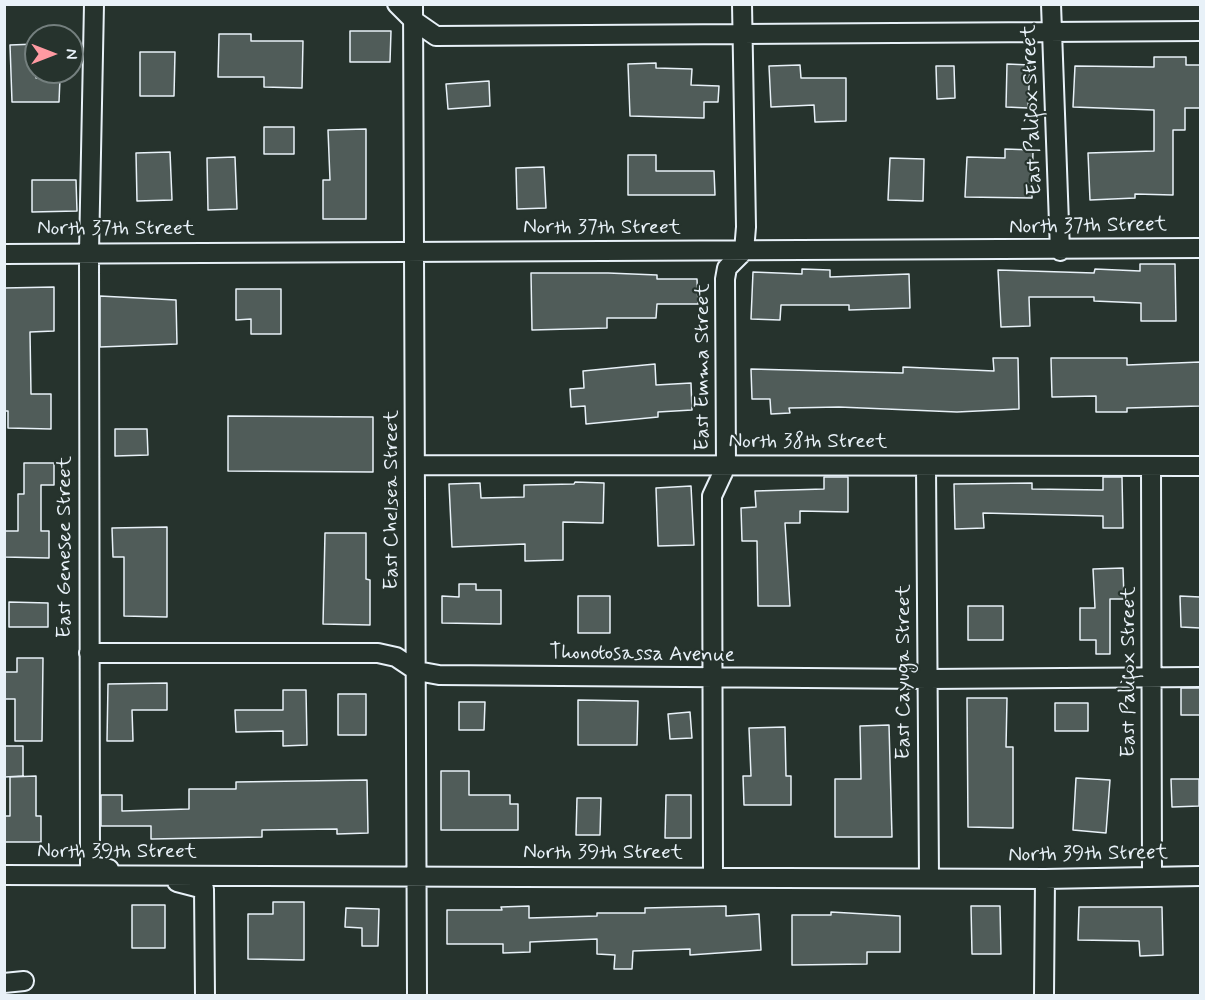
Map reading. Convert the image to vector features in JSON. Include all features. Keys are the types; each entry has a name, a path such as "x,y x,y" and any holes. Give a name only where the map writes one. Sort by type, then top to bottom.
{"street":[{"name":"East Genesee Street","path":"94,4 89,252 90,866 147,875 204,889 205,996"},
{"path":"398,4 413,12 436,36 1200,31"},
{"path":"742,4 746,227 744,251"},
{"name":"East Palifox Street","path":"1051,4 1054,32 1060,250"},
{"name":"East Chelsea Street","path":"413,12 417,996"},
{"name":"North 37th Street","path":"4,254 1200,248"},
{"name":"East Emma Street","path":"713,877 712,496 726,466 725,279 727,268 744,251"},
{"name":"North 38th Street","path":"415,465 1200,466"},
{"name":"East Cayuga Street","path":"926,466 929,878"},
{"name":"East Palifox Street","path":"1151,466 1152,877"},
{"name":"Thonotosassa Avenue","path":"89,653 378,653 396,657 417,672 439,675 928,679 1200,678"},
{"name":"North 39th Street","path":"4,874 1045,879 1200,876"},
{"path":"1044,996 1045,879"},
{"path":"4,983 24,981"}],"building":[{"path":"350,31 391,31 390,62 350,62"},
{"path":"219,34 251,34 251,41 303,41 302,88 264,87 264,77 218,77"},
{"path":"24,44 24,84 60,84 59,102 12,102 10,45"},
{"path":"140,52 175,52 174,96 140,96"},
{"path":"1154,57 1186,57 1186,65 1200,65 1200,108 1185,108 1185,130 1173,130 1173,195 1135,194 1135,198 1090,200 1088,153 1154,151 1154,110 1073,107 1075,66 1154,67"},
{"path":"656,63 656,68 692,69 691,85 719,86 718,102 704,102 704,118 630,116 628,64"},
{"path":"1007,64 1030,65 1028,108 1006,107"},
{"path":"800,65 801,78 846,78 846,121 815,122 814,105 771,107 769,66"},
{"path":"936,66 954,66 955,98 937,99"},
{"path":"489,81 490,106 448,109 446,84"},
{"path":"264,127 294,127 294,154 264,154"},
{"path":"366,129 366,219 323,219 323,180 330,180 328,130"},
{"path":"1005,149 1033,150 1032,198 965,197 967,157 1005,158"},
{"path":"170,152 172,200 137,201 136,153"},
{"path":"628,155 656,155 656,171 714,171 715,195 628,195"},
{"path":"235,157 237,209 208,210 207,158"},
{"path":"890,158 924,159 923,201 888,200"},
{"path":"544,167 546,208 517,209 516,168"},
{"path":"32,180 76,180 77,211 32,212"},
{"path":"1140,264 1175,264 1176,321 1141,321 1141,303 1094,301 1094,297 1029,297 1030,326 1001,327 998,270 1094,273 1095,269 1140,271"},
{"path":"802,269 830,270 830,277 909,274 910,308 849,310 849,305 781,305 780,320 751,319 753,272 802,274"},
{"path":"531,273 608,273 657,275 657,279 697,279 698,304 657,304 656,318 607,318 607,328 532,330"},
{"path":"54,287 54,331 30,332 31,394 51,394 51,429 8,428 8,411 4,411 4,288"},
{"path":"236,289 281,289 281,334 251,334 251,319 236,320"},
{"path":"100,296 176,300 177,344 100,347"},
{"path":"993,358 1018,358 1019,409 957,412 839,407 789,408 790,413 771,414 770,399 752,399 751,369 903,373 903,367 994,371"},
{"path":"1051,358 1127,358 1127,365 1200,362 1200,406 1127,408 1127,412 1096,412 1096,396 1052,397"},
{"path":"655,364 656,385 691,383 692,410 658,412 658,417 586,424 585,406 571,407 570,389 584,388 583,371"},
{"path":"228,416 373,417 373,472 228,471"},
{"path":"115,429 147,429 148,455 115,456"},
{"path":"24,463 54,463 54,485 41,485 41,531 49,531 49,558 4,557 4,531 18,531 18,494 24,494"},
{"path":"824,477 848,477 848,512 800,511 800,523 785,523 790,606 758,606 757,541 742,541 741,508 756,507 755,491 824,489"},
{"path":"1103,477 1122,477 1123,528 1103,528 1103,516 983,513 984,528 955,529 954,484 1032,483 1032,489 1103,490"},
{"path":"575,482 604,483 603,523 563,522 563,560 525,561 525,544 452,547 449,484 480,483 481,498 524,497 524,485 574,484"},
{"path":"691,486 694,545 658,546 656,488"},
{"path":"167,527 167,617 124,616 124,557 113,557 112,528"},
{"path":"325,533 366,533 366,579 370,580 370,625 323,624"},
{"path":"1123,568 1124,599 1110,599 1110,654 1096,654 1096,640 1080,640 1080,608 1095,608 1093,569"},
{"path":"459,584 476,584 476,590 501,590 501,624 442,623 442,596 459,597"},
{"path":"578,596 610,596 610,633 578,633"},
{"path":"1180,596 1200,597 1200,628 1181,627"},
{"path":"9,602 48,603 48,627 9,627"},
{"path":"968,606 1003,606 1003,640 968,640"},
{"path":"17,658 43,658 42,741 15,741 15,699 4,699 4,672 17,672"},
{"path":"167,683 167,710 132,710 133,741 107,741 108,684"},
{"path":"1181,688 1200,688 1200,715 1181,715"},
{"path":"283,690 306,690 307,745 283,746 283,731 236,732 235,710 283,710"},
{"path":"338,694 366,694 366,735 338,735"},
{"path":"967,698 1007,698 1006,747 1013,747 1013,828 968,827"},
{"path":"578,700 638,701 637,745 578,745"},
{"path":"459,702 485,702 484,730 459,730"},
{"path":"1055,703 1088,703 1088,731 1055,731"},
{"path":"690,712 692,738 670,739 668,714"},
{"path":"889,725 892,837 835,837 835,779 861,779 860,726"},
{"path":"785,727 786,776 791,776 791,805 744,805 743,776 751,776 749,728"},
{"path":"4,746 23,746 23,776 4,777"},
{"path":"441,771 469,771 469,795 510,795 510,804 518,804 518,830 441,830"},
{"path":"36,776 36,816 41,816 41,842 4,842 4,816 10,816 10,777"},
{"path":"1076,778 1110,780 1106,833 1073,830"},
{"path":"1171,779 1199,779 1199,806 1172,807"},
{"path":"367,780 368,833 337,834 337,829 262,830 262,837 151,839 151,826 101,826 101,795 122,795 122,811 189,809 189,789 236,789 236,782"},
{"path":"666,795 691,795 691,838 665,838"},
{"path":"577,798 601,798 600,835 576,835"},
{"path":"273,902 304,902 304,960 248,959 248,914 273,914"},
{"path":"132,905 165,905 165,948 132,948"},
{"path":"529,906 529,918 597,916 597,913 645,913 645,908 726,906 726,916 759,914 761,950 690,955 690,949 633,951 632,969 614,969 615,955 597,954 597,939 530,942 530,952 503,953 503,944 447,944 447,910 502,910 501,907"},
{"path":"971,906 1000,906 1001,954 972,954"},
{"path":"1079,907 1162,907 1163,955 1140,956 1139,941 1078,940"},
{"path":"346,908 379,909 378,946 362,946 362,928 345,927"},
{"path":"831,912 900,916 900,952 867,952 867,964 792,965 792,915 831,915"}]}
